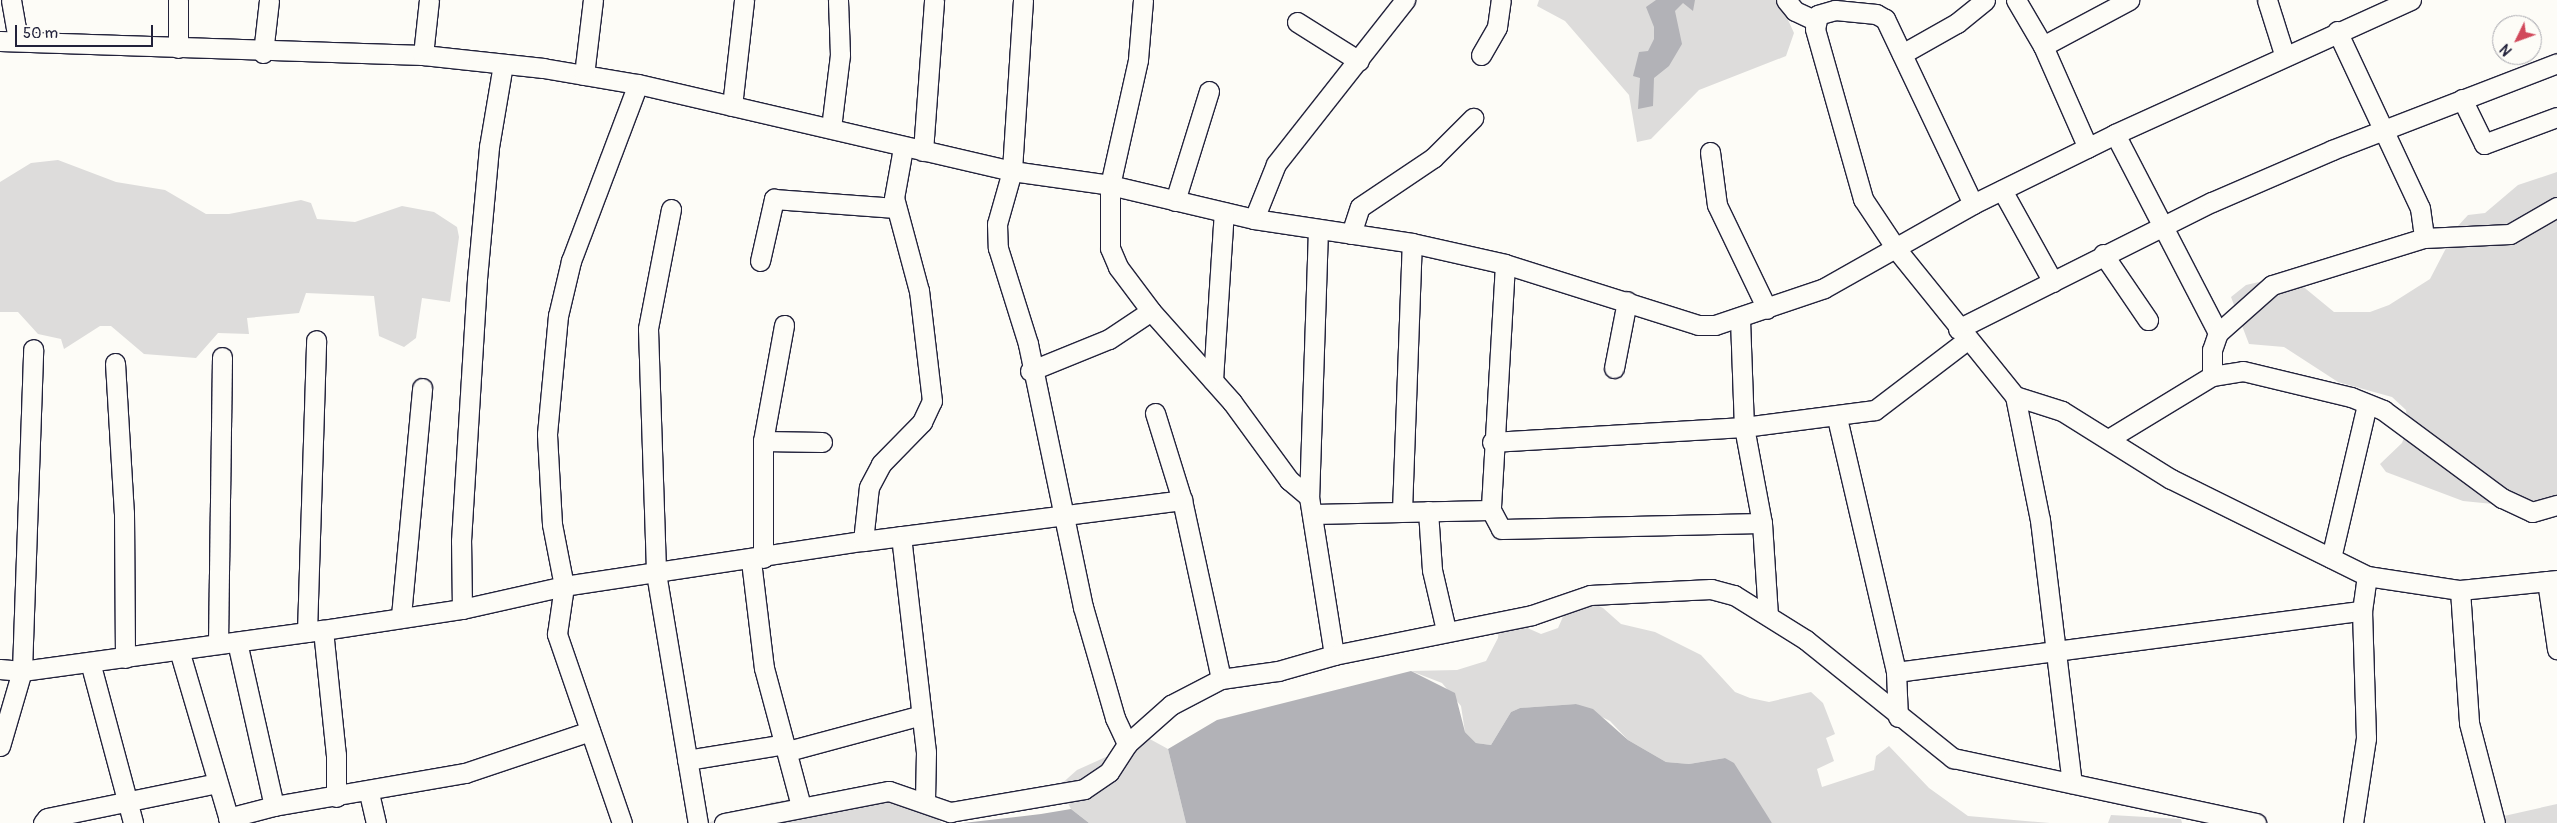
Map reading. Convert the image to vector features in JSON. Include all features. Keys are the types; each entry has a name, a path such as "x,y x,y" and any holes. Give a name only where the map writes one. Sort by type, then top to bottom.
{"street":[{"path":"11,0 9,40 263,53 423,55 503,64 638,84 831,128 903,148 1012,171 1110,185 1254,220 1412,243 1504,264 1627,301 1698,325 1740,319 1824,288 1897,250 1973,204 2115,134 2284,54 2411,0"},
{"path":"178,0 178,48"},
{"path":"263,53 269,0"},
{"path":"423,55 429,0"},
{"path":"584,75 593,0"},
{"path":"732,106 744,0"},
{"path":"831,128 840,55 838,0"},
{"path":"923,151 934,0"},
{"path":"1024,0 1012,171 997,224 998,248 1028,344 1030,371 1083,607 1114,718 1126,744"},
{"path":"1143,0 1138,60 1110,185 1110,248 1118,267 1151,310 1213,380 1289,480 1311,505 1402,511 1491,510"},
{"path":"1254,220 1276,164 1359,61 1405,0"},
{"path":"1481,55 1497,27 1501,0"},
{"path":"1786,0 1794,11 1814,20"},
{"path":"1902,54 1957,23 1985,0"},
{"path":"2016,0 2042,46 2088,148"},
{"path":"2042,46 2106,4 2129,0"},
{"path":"2267,0 2284,54"},
{"path":"1814,20 1824,10 1876,14 1885,20 1973,204"},
{"path":"1814,20 1860,190 1897,250 2015,396 2040,520 2052,651 2072,784"},
{"path":"1297,22 1359,61"},
{"path":"2337,31 2420,208 2424,238"},
{"path":"1492,442 1744,426 1837,418 1886,405 1963,334 2103,254 2161,226 2383,131 2462,98 2557,63"},
{"path":"462,609 461,540 477,279 489,147 503,64"},
{"path":"622,823 558,634 564,586 552,524 548,434 558,316 587,213 638,84"},
{"path":"1175,201 1209,91"},
{"path":"2462,98 2484,144 2557,117"},
{"path":"1351,234 1360,207 1433,158 1473,118"},
{"path":"2115,134 2218,333"},
{"path":"863,541 869,487 881,464 922,422 932,401 933,378 919,291 896,208 903,148"},
{"path":"1710,152 1717,205 1767,309"},
{"path":"2002,190 2053,282"},
{"path":"760,261 774,199 896,208"},
{"path":"2212,376 2212,350 2218,333 2272,285 2424,238 2510,234 2557,207"},
{"path":"671,209 648,329 656,573 698,823"},
{"path":"1213,380 1224,212"},
{"path":"1318,229 1311,505 1334,655"},
{"path":"1402,511 1412,243"},
{"path":"2103,254 2148,320"},
{"path":"1504,264 1492,442 1491,510 1501,529 1510,532 1762,524"},
{"path":"1614,368 1627,301"},
{"path":"1030,371 1092,347 1151,310"},
{"path":"1740,319 1744,426 1762,524 1768,615"},
{"path":"784,325 763,441 757,559 764,668 801,806"},
{"path":"316,340 315,631 336,755 336,797"},
{"path":"0,746 22,672 32,349"},
{"path":"218,644 222,357"},
{"path":"115,363 124,513 125,658"},
{"path":"2110,438 2212,376 2242,371 2367,404 2383,410 2502,498 2532,512 2557,506"},
{"path":"401,616 422,388"},
{"path":"2015,396 2062,411 2110,438 2170,478 2367,576 2460,590 2552,581 2557,649"},
{"path":"2331,558 2367,404"},
{"path":"1155,413 1182,500 1221,679"},
{"path":"1837,418 1896,672 1898,717"},
{"path":"763,441 822,442"},
{"path":"0,668 22,672 315,631 401,616 462,609 564,586 757,559 863,541 1064,517 1182,500"},
{"path":"1428,511 1435,587 1446,630"},
{"path":"901,536 920,714 926,752 925,800"},
{"path":"2354,823 2366,738 2362,611 2367,576"},
{"path":"724,823 801,806 890,791 925,800 950,812 1075,791 1109,772 1126,744 1171,705 1221,679 1278,670 1334,655 1446,630 1532,615 1590,595 1620,592 1711,589 1768,615 1806,640 1898,717 1962,761 2072,784 2180,803 2256,823"},
{"path":"2460,590 2469,723 2495,823"},
{"path":"1896,672 2362,611"},
{"path":"237,642 274,806"},
{"path":"179,650 229,820 274,806 369,793 465,773 590,732"},
{"path":"90,662 134,823"},
{"path":"687,760 787,748 920,714"},
{"path":"43,823 47,818 218,783"},
{"path":"369,793 376,823"}],"shaded area":[{"path":"1539,0 1779,0 1794,33 1786,56 1699,90 1651,139 1637,142 1629,95 1565,21 1537,6"},
{"path":"1656,0 1695,0 1693,11 1683,3 1675,11 1682,44 1669,66 1654,78 1653,106 1638,109 1640,78 1633,76 1639,52 1648,51 1654,39 1654,27 1646,7"},
{"path":"58,160 116,182 165,190 206,214 229,214 301,200 311,203 317,219 355,222 402,206 434,212 457,227 459,237 450,302 422,298 416,338 404,347 379,336 374,296 306,293 299,313 247,318 249,334 218,333 196,358 144,354 111,326 100,326 64,349 61,339 38,334 18,312 0,312 0,182 31,163"},
{"path":"2557,172 2557,500 2513,506 2463,501 2386,472 2380,464 2402,443 2408,427 2406,410 2392,397 2338,382 2284,347 2249,344 2231,297 2246,285 2289,275 2334,312 2370,312 2389,305 2430,279 2457,227 2468,215 2485,213 2518,185"},
{"path":"1573,594 1603,608 1621,624 1655,632 1701,655 1735,692 1750,698 1769,702 1811,692 1823,703 1835,734 1826,738 1834,761 1817,769 1822,787 1874,770 1876,756 1889,746 1929,788 1968,816 2050,823 1772,823 1725,758 1689,764 1666,762 1628,740 1610,721 1576,704 1520,708 1511,712 1491,745 1476,743 1465,732 1461,706 1442,683 1411,671 1457,670 1486,661 1498,638 1500,616 1541,634 1558,628"},
{"path":"1411,671 1455,693 1465,732 1476,743 1491,745 1511,712 1520,708 1576,704 1593,709 1628,740 1666,762 1689,764 1725,758 1734,763 1772,823 1186,823 1168,749 1217,720"},
{"path":"1148,738 1168,749 1186,823 1089,823 1071,809 1059,786 1077,770"},
{"path":"899,784 942,823 707,823 772,802"},
{"path":"2557,804 2557,823 2482,823 2495,818"},
{"path":"1071,809 1089,823 963,823 1041,814"},
{"path":"2111,815 2181,819 2182,823 2108,823"}]}
